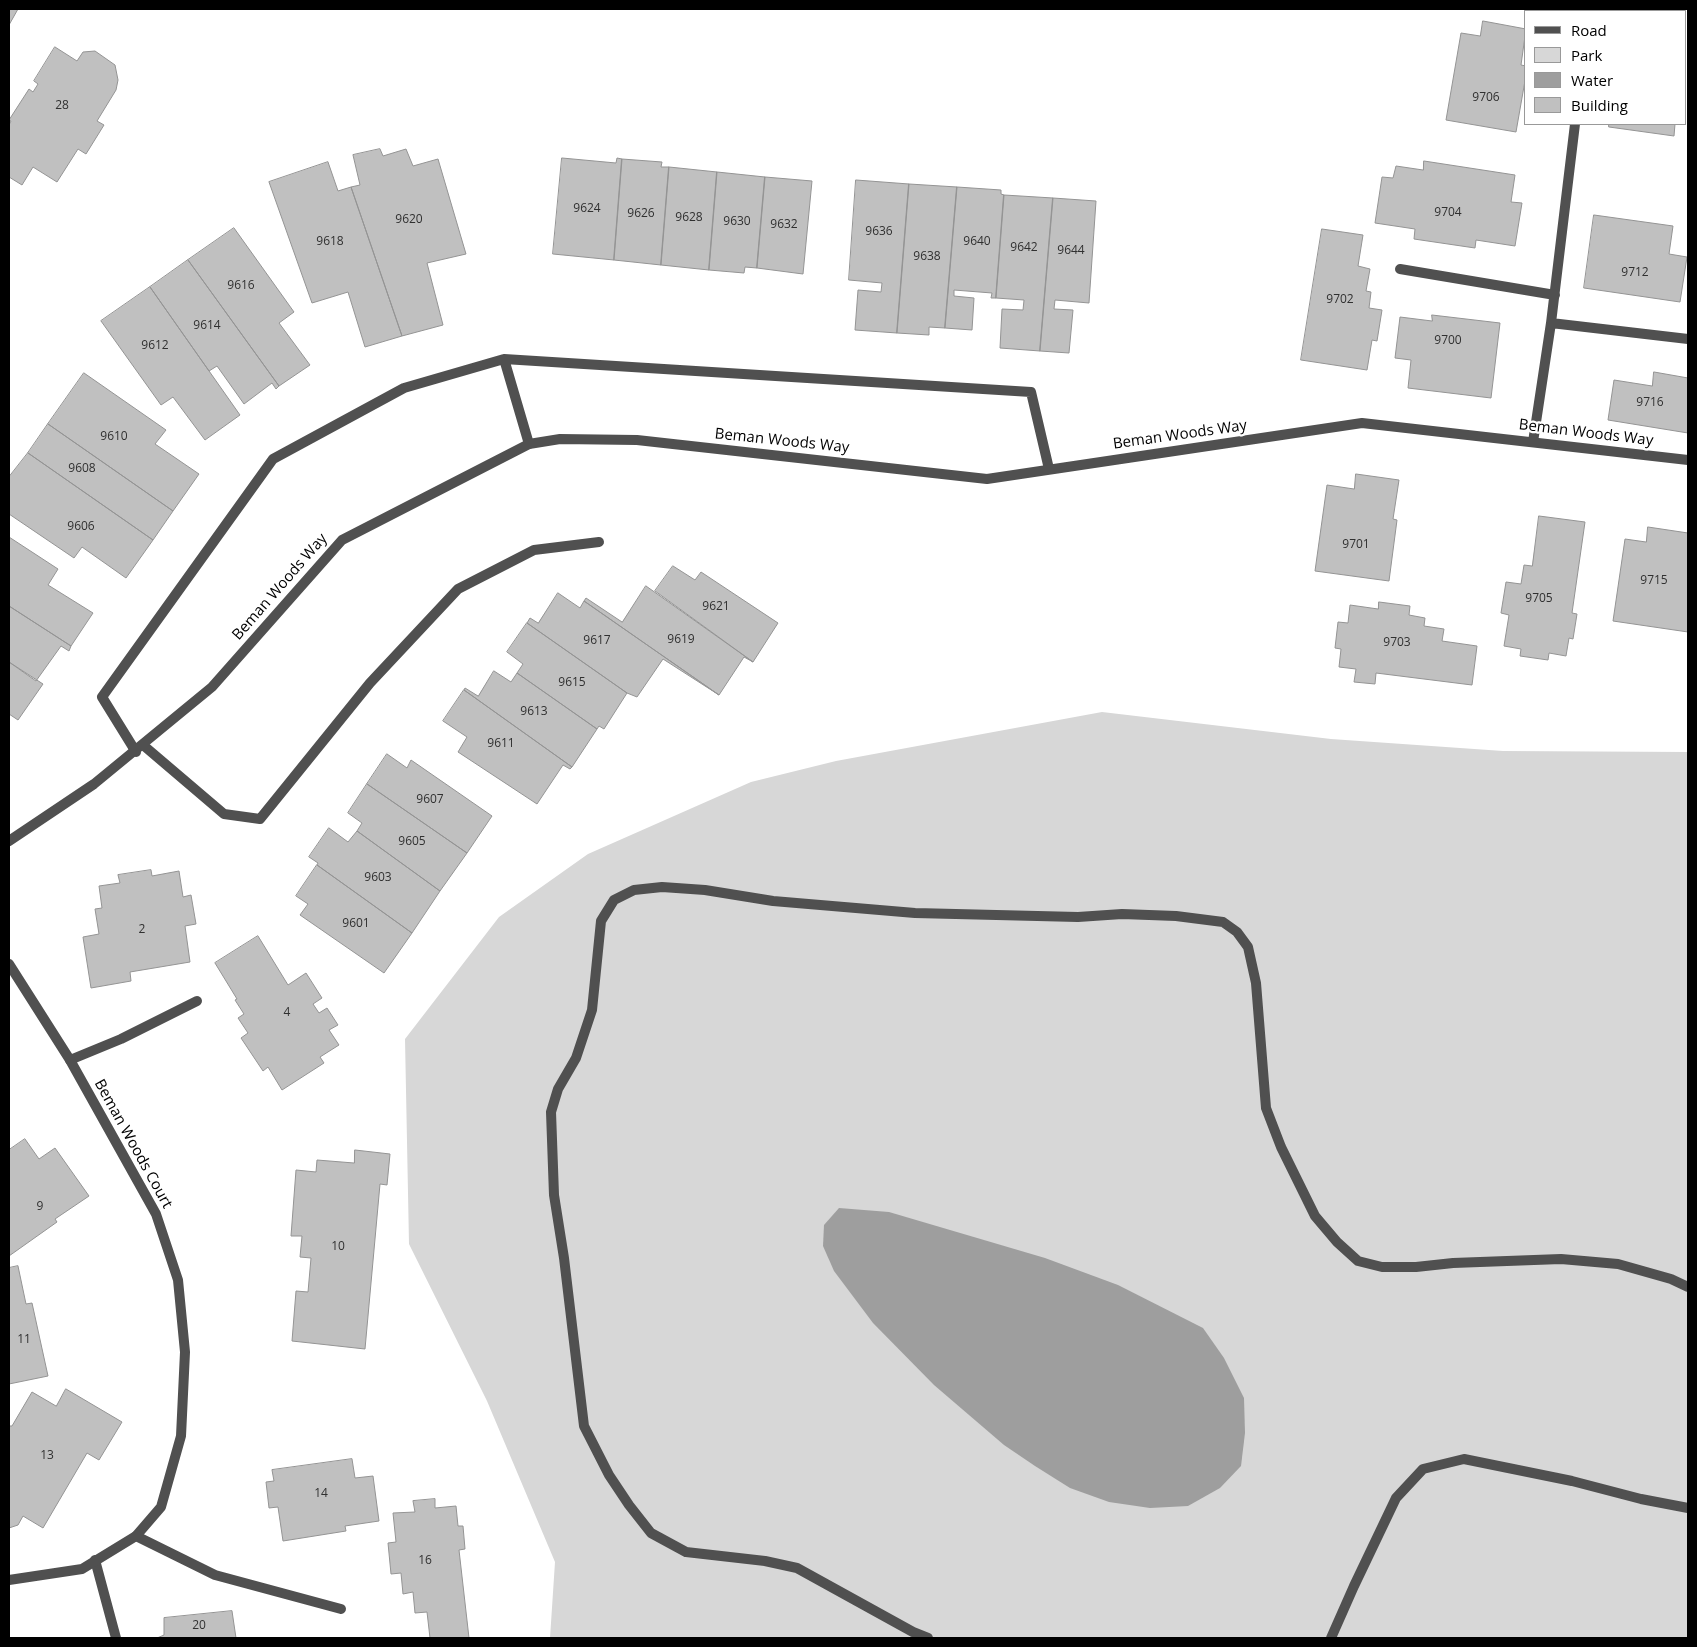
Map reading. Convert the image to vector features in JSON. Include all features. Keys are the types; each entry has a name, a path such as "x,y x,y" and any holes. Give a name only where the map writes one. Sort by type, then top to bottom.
{"street":[{"path":"1533,442 1552,322 1575,125"},
{"path":"1400,269 1555,295"},
{"path":"1552,322 1688,340"},
{"path":"504,359 529,444"},
{"path":"599,542 534,550 458,589 370,684 260,819 224,814 139,748 102,697 273,459 404,388 504,359 1031,392 1049,469"},
{"name":"Beman Woods Way","path":"9,841 94,784 212,688 342,540 529,444 560,439 637,440 987,478 1362,423 1688,460"},
{"path":"928,1638 913,1632 797,1568 765,1561 686,1552 651,1533 609,1475 584,1426 564,1258 554,1195 551,1112 558,1089 576,1058 592,1010 601,921 614,900 634,890 662,887 704,890 773,901 915,913 1038,917 1122,914 1176,916 1223,922 1237,932 1248,947 1256,983 1266,1108 1281,1147 1315,1216 1336,1242 1358,1261 1382,1267 1416,1267 1492,1261 1561,1259 1618,1264 1671,1279 1688,1288"},
{"name":"Beman Woods Court","path":"9,964 70,1060 156,1214 178,1280 185,1352 181,1436 161,1507 136,1536 82,1569 9,1580"},
{"path":"70,1060 120,1040 197,1001"},
{"path":"1331,1638 1396,1498 1423,1469 1464,1459 1572,1480 1641,1499 1688,1508"},
{"path":"136,1536 215,1576 341,1609"},
{"path":"95,1560 116,1638"}],"green space":[{"path":"1102,712 1331,739 1503,751 1688,752 1688,1638 550,1638 555,1562 487,1401 409,1244 405,1039 499,917 588,854 751,782 836,761"}],"water":[{"path":"839,1208 889,1212 1045,1258 1118,1285 1203,1328 1224,1358 1244,1398 1245,1433 1241,1466 1220,1488 1188,1506 1150,1508 1109,1502 1070,1488 1035,1466 1004,1445 934,1385 873,1323 834,1271 823,1246 824,1225"}],"building":[{"path":"9,9 18,9 9,25"},
{"path":"1626,9 1683,9 1683,10"},
{"path":"1483,21 1524,29 1521,65 1524,66 1524,86 1516,132 1446,120 1461,33 1480,36"},
{"path":"55,47 77,61 83,52 95,51 115,65 118,80 116,90 97,121 104,125 86,154 78,149 57,182 33,167 22,185 9,177 9,125 11,121 9,120 29,89 33,92 38,84 34,81"},
{"path":"1609,125 1675,125 1674,136 1609,127"},
{"path":"380,149 383,156 406,149 413,166 438,159 466,254 427,263 443,325 402,336 351,187 360,185 353,155"},
{"path":"562,158 616,163 617,158 622,159 614,260 553,254"},
{"path":"622,159 662,162 661,167 669,167 661,265 614,260"},
{"path":"1424,161 1515,175 1511,202 1522,203 1515,246 1476,240 1475,248 1414,239 1415,229 1375,223 1382,177 1393,178 1396,166 1423,170"},
{"path":"328,162 338,191 351,187 402,336 365,347 348,292 312,303 269,182"},
{"path":"669,167 717,172 709,270 661,265"},
{"path":"717,172 765,177 757,268 745,267 744,273 709,270"},
{"path":"765,177 812,181 803,274 757,268"},
{"path":"856,180 909,184 897,333 855,330 858,290 881,292 882,283 849,280"},
{"path":"909,184 957,187 945,328 929,327 929,335 897,333"},
{"path":"957,187 1001,190 1001,194 1004,195 996,298 991,298 992,293 954,290 954,296 974,298 972,330 945,328"},
{"path":"1004,195 1053,198 1040,351 1000,348 1002,309 1023,310 1024,300 996,298"},
{"path":"1053,198 1096,201 1089,303 1055,300 1054,309 1073,310 1069,353 1040,351"},
{"path":"1594,215 1673,226 1669,254 1687,257 1680,302 1584,288"},
{"path":"234,228 294,312 279,323 310,365 279,386 188,260"},
{"path":"1322,229 1363,235 1358,266 1370,269 1366,291 1371,292 1369,308 1382,310 1377,341 1372,340 1367,370 1301,360"},
{"path":"188,260 279,386 276,389 272,383 244,404 217,366 209,371 150,287"},
{"path":"150,287 240,415 205,440 173,397 161,405 101,321"},
{"path":"1432,315 1500,323 1491,398 1408,388 1411,360 1395,358 1400,317 1432,321"},
{"path":"1654,372 1688,378 1688,433 1608,420 1614,380 1652,386"},
{"path":"84,373 166,430 155,444 199,474 173,511 48,424"},
{"path":"48,424 173,511 153,540 28,453"},
{"path":"28,453 153,540 126,578 82,547 74,558 9,514 9,477"},
{"path":"1356,474 1399,480 1393,519 1397,520 1389,581 1315,571 1327,485 1354,489"},
{"path":"1539,516 1585,522 1572,613 1577,614 1573,639 1569,638 1566,656 1549,653 1548,660 1520,656 1521,649 1504,646 1509,615 1501,613 1506,582 1521,584 1524,565 1532,566"},
{"path":"1648,527 1688,533 1688,632 1613,621 1625,539 1646,542"},
{"path":"9,537 58,569 48,585 93,613 71,646 9,606"},
{"path":"673,566 695,580 701,572 778,623 753,662 655,591"},
{"path":"646,586 753,662 744,657 719,695 584,601 586,598 622,622"},
{"path":"558,593 580,608 584,601 719,695 663,659 637,697 627,693 527,623 530,618 538,623"},
{"path":"1379,602 1410,606 1409,615 1425,618 1424,626 1444,629 1442,641 1477,646 1472,685 1376,673 1375,684 1354,682 1356,669 1339,667 1341,649 1335,648 1338,622 1348,623 1350,605 1378,609"},
{"path":"9,606 71,646 69,651 61,646 36,681 9,662"},
{"path":"527,623 627,693 604,729 599,726 597,729 517,673 523,664 507,652"},
{"path":"9,662 43,684 18,720 9,714"},
{"path":"494,671 511,682 517,673 597,729 572,767 464,690 465,688 478,696"},
{"path":"464,690 572,767 570,769 563,765 537,804 458,752 467,737 443,721"},
{"path":"387,754 407,768 411,760 492,816 467,853 367,784"},
{"path":"367,784 467,853 440,891 357,831 362,823 348,813"},
{"path":"329,828 348,842 357,831 440,891 412,933 317,865 318,863 309,857"},
{"path":"317,865 412,933 384,973 300,915 308,904 296,896"},
{"path":"151,870 152,876 179,871 183,897 191,895 196,924 185,926 190,962 130,972 131,981 91,988 83,937 99,934 95,909 102,908 99,886 120,883 118,875"},
{"path":"258,936 288,985 306,973 322,998 313,1004 319,1013 327,1008 338,1025 329,1030 339,1045 320,1057 324,1063 282,1090 268,1067 263,1071 241,1038 248,1033 238,1018 244,1014 215,963"},
{"path":"25,1139 39,1159 55,1148 89,1196 55,1219 57,1222 9,1256 9,1150"},
{"path":"355,1150 390,1154 387,1185 380,1184 365,1349 292,1341 296,1291 308,1292 311,1258 300,1257 302,1236 291,1236 296,1170 316,1172 317,1160 354,1163"},
{"path":"18,1266 26,1304 32,1303 48,1376 9,1384 9,1268"},
{"path":"66,1389 122,1422 99,1460 87,1453 43,1528 23,1516 18,1525 9,1528 9,1426 12,1426 32,1392 56,1406"},
{"path":"352,1459 355,1478 373,1476 379,1521 345,1526 346,1531 283,1541 278,1507 269,1508 266,1482 274,1481 272,1470"},
{"path":"435,1499 435,1508 456,1506 458,1526 463,1526 465,1549 459,1550 469,1638 430,1638 427,1612 415,1613 413,1592 403,1594 401,1573 391,1574 388,1543 396,1542 393,1513 415,1512 413,1501"},
{"path":"232,1611 236,1638 157,1638 164,1635 164,1618"}]}
